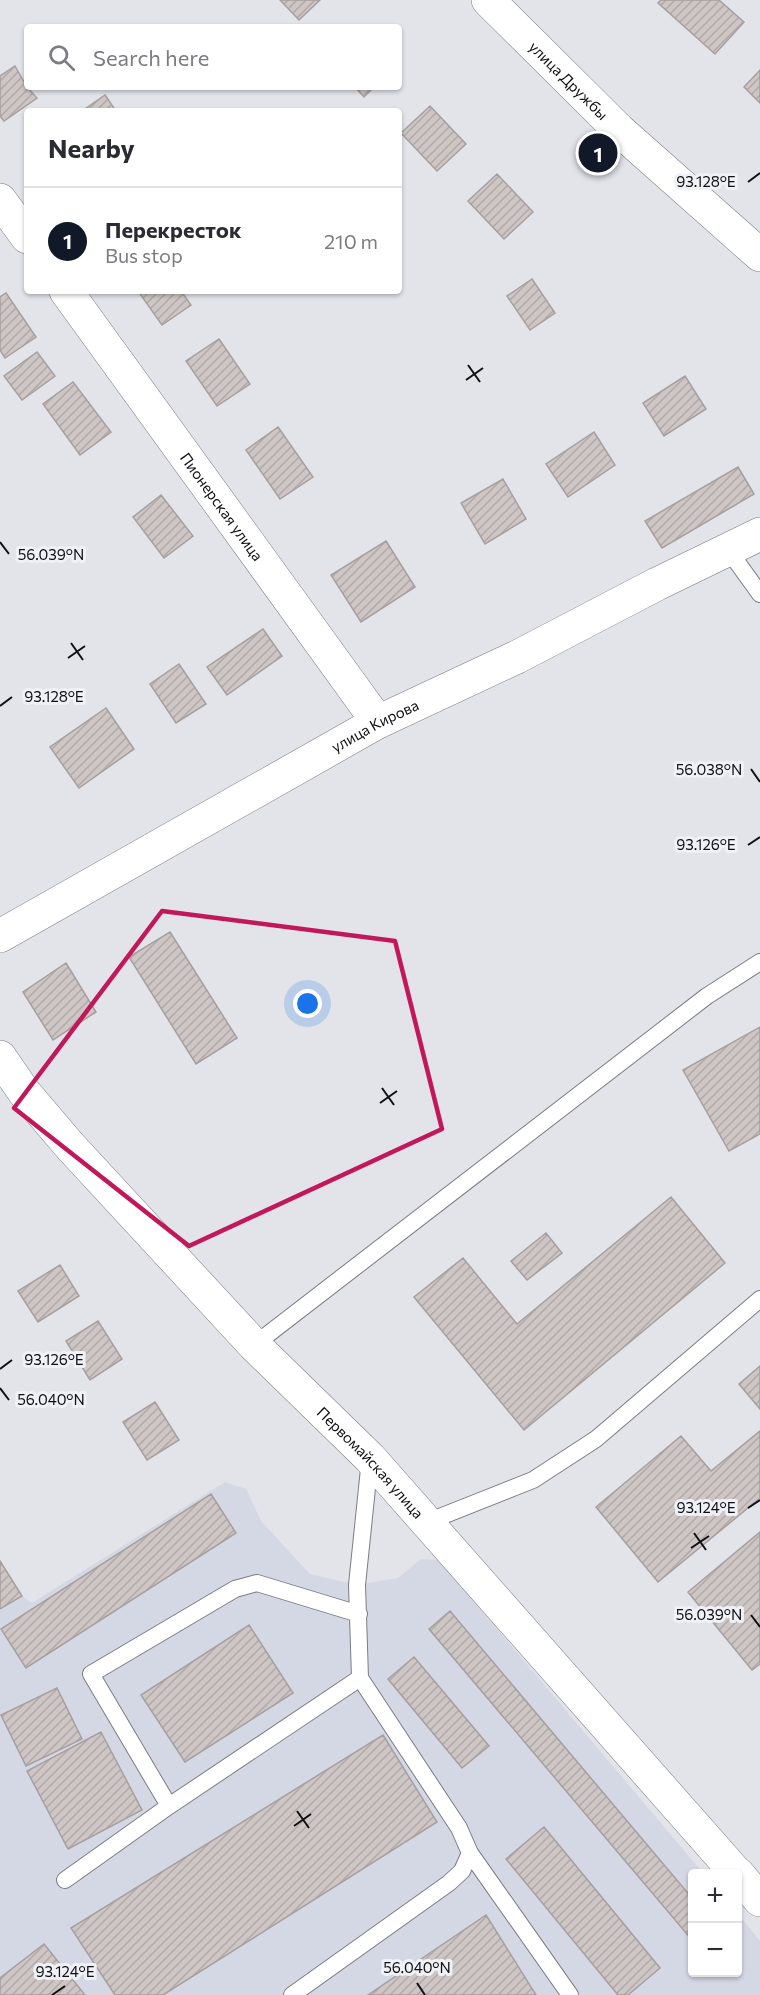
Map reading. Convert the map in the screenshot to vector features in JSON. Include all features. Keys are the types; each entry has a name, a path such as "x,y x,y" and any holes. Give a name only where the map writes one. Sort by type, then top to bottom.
{"street":[{"name":"улица Дружбы","path":"488,0 619,130 760,255"},
{"path":"0,200 24,233"},
{"name":"Пионерская улица","path":"68,294 378,722"},
{"name":"улица Кирова","path":"0,936 378,722 517,657 657,584 760,534"},
{"name":"Первомайская улица","path":"0,1057 24,1092 70,1146 254,1345 370,1458 733,1869"},
{"name":"Первомайская улица","path":"742,1880 760,1900"}],"lane":[{"path":"729,551 760,594"},
{"path":"254,1345 707,996 760,962"},
{"path":"427,1522 532,1480 596,1439 760,1299"},
{"path":"370,1458 357,1585 360,1678 459,1828 470,1852 570,1995"},
{"path":"169,1806 91,1674 235,1588 257,1583 359,1614"},
{"path":"65,1880 169,1806 360,1678"},
{"path":"292,1995 449,1883 462,1871 470,1852"}],"highlighted area":[{"path":"162,911 395,941 442,1129 189,1246 14,1108"}],"shaded area":[{"path":"225,1482 246,1489 261,1521 310,1574 357,1585 398,1578 421,1559 439,1560 700,1869 688,1869 688,1977 742,1977 742,1919 760,1941 760,1995 0,1995 0,1609 22,1596 32,1603"}],"building":[{"path":"280,0 320,0 299,20"},
{"path":"661,0 719,0 744,22 715,54 658,3"},
{"path":"15,66 24,82 24,90 30,90 37,98 4,121 0,116 0,76"},
{"path":"760,70 760,103 744,87"},
{"path":"358,90 371,90 364,97"},
{"path":"105,95 114,108 86,108"},
{"path":"430,106 466,144 437,171 402,132"},
{"path":"497,174 533,212 504,239 468,201"},
{"path":"532,279 555,313 530,330 507,296"},
{"path":"6,293 36,337 5,358 0,350 0,297"},
{"path":"140,294 183,294 191,305 162,325"},
{"path":"219,339 250,384 217,406 186,361"},
{"path":"37,352 55,376 22,400 4,376"},
{"path":"685,376 706,409 664,436 643,403"},
{"path":"73,382 111,432 80,455 43,404"},
{"path":"278,427 313,477 280,499 246,450"},
{"path":"594,432 615,465 568,497 546,464"},
{"path":"738,467 754,494 662,548 645,521"},
{"path":"503,479 526,519 485,544 461,503"},
{"path":"161,495 193,536 164,558 133,517"},
{"path":"386,541 415,587 361,622 331,575"},
{"path":"263,629 282,656 227,695 207,667"},
{"path":"179,664 206,704 176,723 150,684"},
{"path":"106,708 134,749 79,788 50,747"},
{"path":"170,932 237,1038 196,1064 129,957"},
{"path":"66,963 96,1012 53,1040 23,992"},
{"path":"760,1027 760,1134 729,1151 683,1070"},
{"path":"671,1197 725,1263 524,1430 414,1297 463,1258 517,1324"},
{"path":"546,1233 562,1253 527,1280 511,1261"},
{"path":"60,1265 79,1296 38,1322 18,1291"},
{"path":"98,1321 122,1359 90,1380 66,1341"},
{"path":"760,1366 760,1409 739,1384"},
{"path":"155,1402 179,1440 147,1460 123,1422"},
{"path":"760,1431 760,1498 658,1582 596,1507 681,1436 711,1471"},
{"path":"211,1494 236,1533 26,1668 1,1629"},
{"path":"760,1532 760,1664 752,1670 688,1592"},
{"path":"0,1561 22,1596 0,1609"},
{"path":"450,1611 688,1893 688,1935 429,1629"},
{"path":"249,1625 293,1693 185,1762 141,1695"},
{"path":"414,1657 489,1746 462,1768 388,1679"},
{"path":"57,1688 82,1739 26,1766 1,1715"},
{"path":"101,1732 142,1810 68,1849 27,1771"},
{"path":"383,1735 437,1822 163,1995 115,1995 71,1928"},
{"path":"544,1827 660,1968 628,1995 618,1995 506,1859"},
{"path":"486,1915 536,1995 368,1995"},
{"path":"44,1944 85,1995 0,1995 0,1978"}],"place":[{"name":"Перекресток","path":"598,153"}]}
